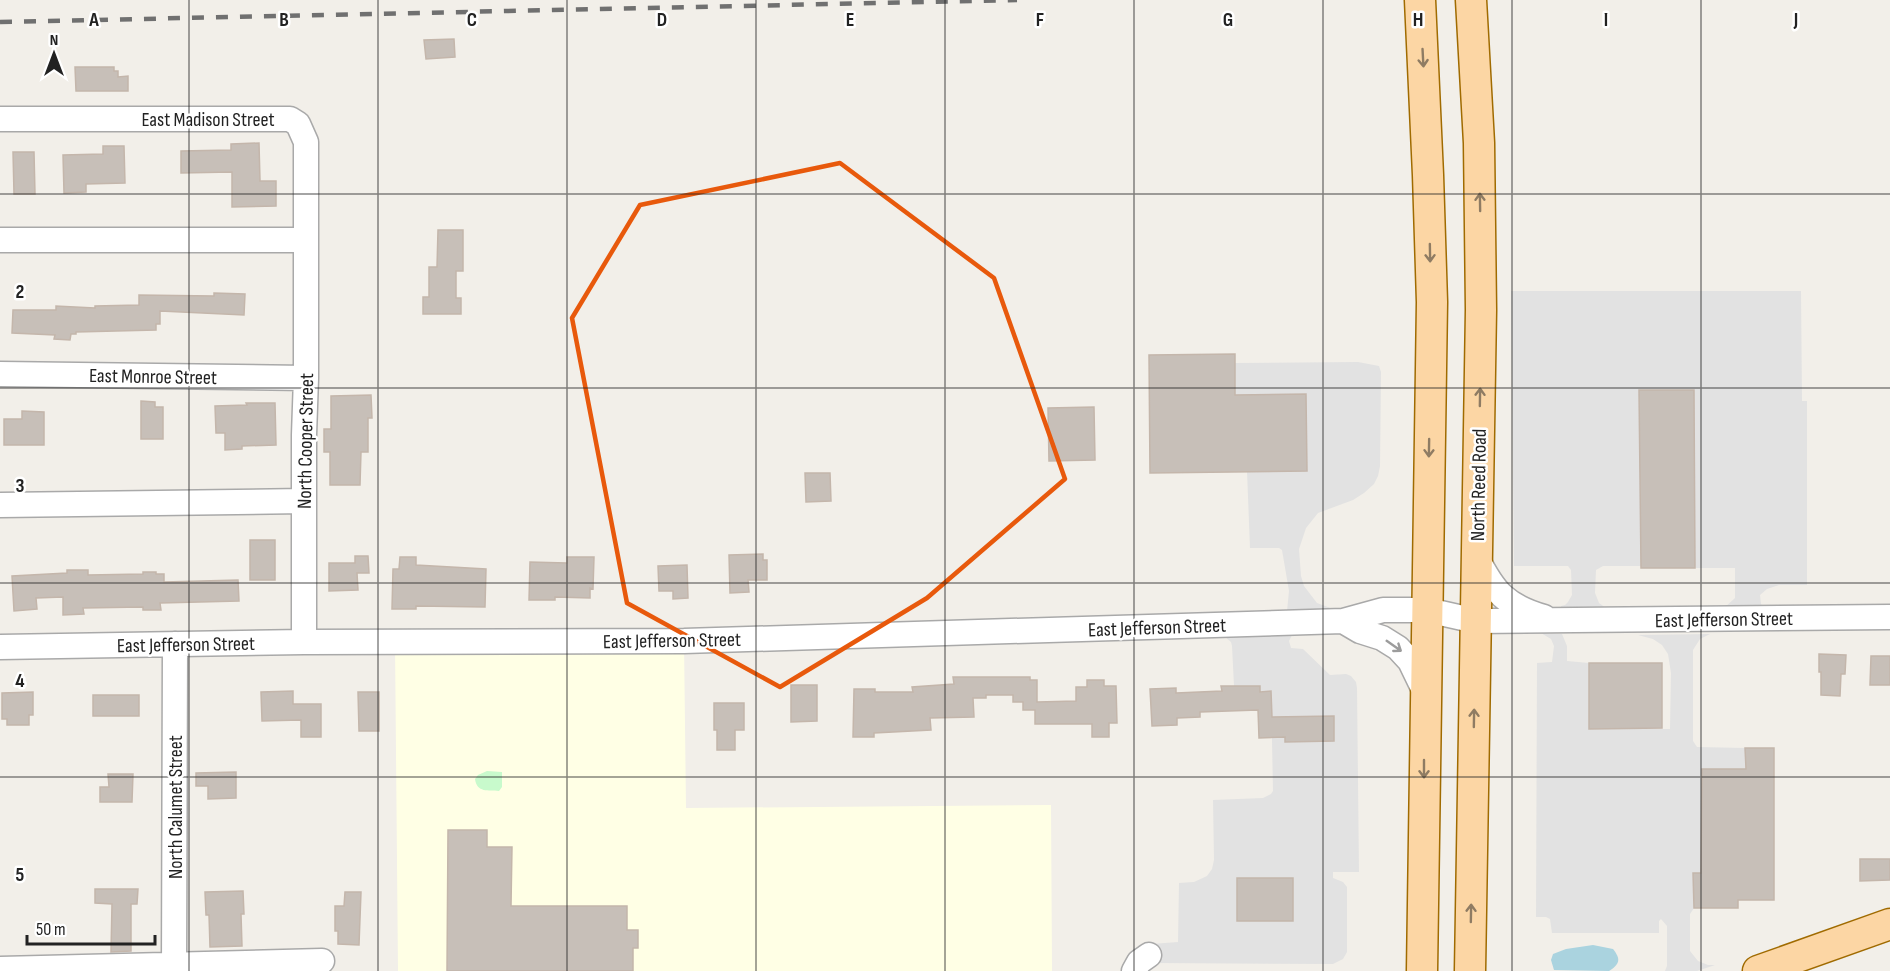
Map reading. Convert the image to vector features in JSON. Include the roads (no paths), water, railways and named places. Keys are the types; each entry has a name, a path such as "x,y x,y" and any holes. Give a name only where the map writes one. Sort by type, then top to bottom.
{"main road":[{"path":"1420,0 1432,302 1422,971"},
{"name":"North Reed Road","path":"1470,971 1481,310 1479,143 1471,0"},
{"path":"1758,971 1890,924"}],"street":[{"name":"East Madison Street","path":"0,119 290,119 298,124 306,142 306,240"},
{"path":"0,240 306,240"},
{"name":"North Cooper Street","path":"304,642 306,240"},
{"name":"East Monroe Street","path":"0,374 306,378"},
{"path":"0,505 304,501"},
{"name":"East Jefferson Street","path":"1477,558 1492,585 1508,602 1530,613 1558,621"},
{"name":"East Jefferson Street","path":"0,647 304,642 684,641 1343,621 1383,610 1427,610 1476,621 1890,617"},
{"name":"East Jefferson Street","path":"1343,621 1360,631 1382,638 1398,648 1410,661 1425,692"},
{"name":"North Calumet Street","path":"174,967 175,644"},
{"path":"0,969 174,967 322,961"}],"water":[{"path":"1593,945 1613,949 1618,961 1609,971 1554,970 1551,960 1553,954 1566,949"}],"railway":[{"path":"0,22 1017,0"}]}
